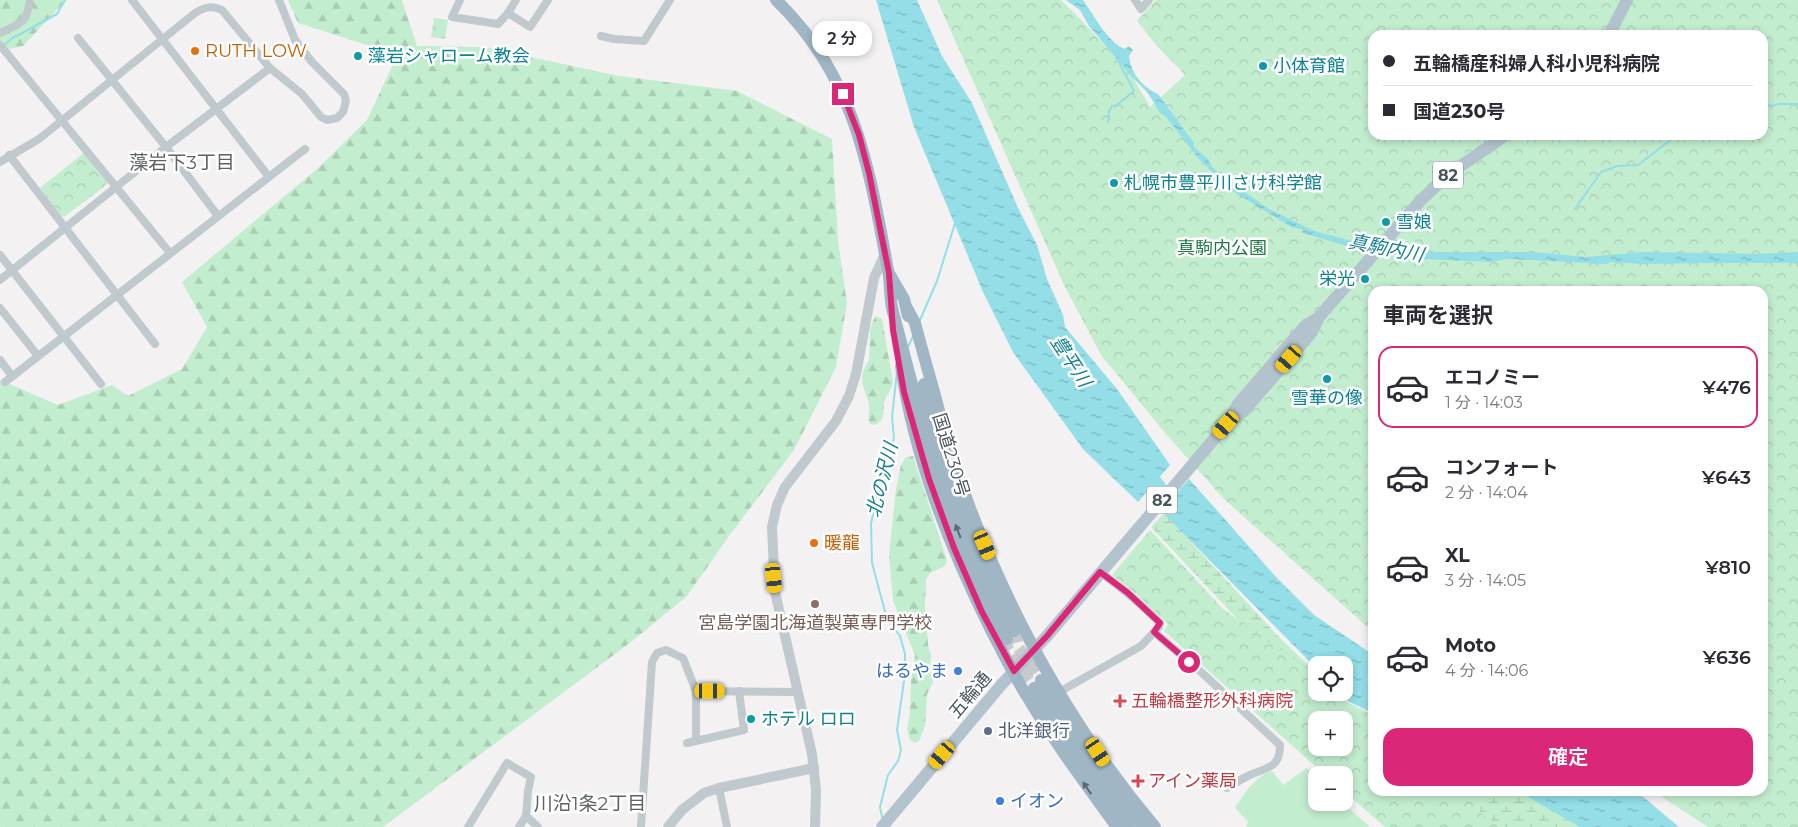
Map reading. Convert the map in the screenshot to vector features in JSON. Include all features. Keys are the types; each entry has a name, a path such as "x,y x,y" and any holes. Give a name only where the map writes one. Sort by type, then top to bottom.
{"highway":[{"name":"国道230号","path":"776,0 814,43 850,108 864,151 889,273 891,302 899,341 938,475 960,536 986,596 1010,635 945,463 931,414 904,299 889,273"},
{"path":"908,314 915,323 952,457 977,527 1001,580 1059,692 1105,764 1155,827"},
{"path":"899,341 904,392 929,479 954,548 982,612 1024,691 1056,743 1094,798 1117,827"},
{"path":"1129,827 1075,754 1037,684 1143,827"}],"main road":[{"path":"1612,30 1627,0"},
{"name":"五輪通","path":"882,827 1230,420 1243,412 1312,332 1319,318 1399,224 1449,174 1499,140"}],"street":[{"path":"0,33 20,23 27,17 30,0"},
{"path":"132,0 269,178"},
{"path":"0,162 39,139 162,39 211,3 222,10 270,68 302,94 321,117 327,120 337,118 343,112 346,102 344,94 312,62 295,40 278,0"},
{"path":"460,0 452,17 498,24 516,0"},
{"path":"508,13 530,27 548,0"},
{"path":"601,36 644,41 670,0"},
{"path":"1135,0 1141,8 1149,0"},
{"path":"78,38 218,216"},
{"path":"0,45 170,253"},
{"path":"0,280 270,68"},
{"path":"5,382 305,149"},
{"path":"10,155 155,344"},
{"path":"815,827 816,799 811,746 775,592 772,535 774,516 785,487 836,421 849,396 856,374 874,278 885,254"},
{"path":"0,255 101,384"},
{"path":"0,308 38,356"},
{"path":"0,360 12,376"},
{"path":"1059,692 1141,646 1160,623 1128,593 1100,572"},
{"path":"1154,632 1201,672 1280,745 1278,759 1274,765 1227,788"},
{"path":"641,827 652,662 657,653 666,650 683,658 696,691 696,741"},
{"path":"696,691 798,692"},
{"path":"687,743 744,730 739,691"},
{"path":"468,827 507,763 531,777 526,816 519,827"},
{"path":"668,827 692,801 704,793 719,788 814,768"},
{"path":"719,788 727,827"},
{"path":"526,816 538,827"}],"green space":[{"path":"0,0 66,0 23,46 0,51"},
{"path":"288,0 402,0 417,46 484,47 619,76 737,91 832,139 838,241 847,303 836,367 794,450 729,536 687,596 631,642 383,827 0,827 0,380 58,405 112,385 128,396 182,369 207,327 182,282 317,169 367,120 395,60 370,46 298,23"},
{"name":"真駒内公園","path":"937,0 1061,0 1129,71 1150,107 1185,75 1156,45 1137,21 1156,0 1798,0 1798,827 1708,827 1661,796 1768,796 1768,286 1368,286 1368,627 1224,499 1166,434 1101,355 1064,285"},
{"path":"434,18 448,20 445,39 431,37"},
{"path":"84,153 107,182 105,186 64,217 61,216 40,188"},
{"path":"876,316 882,319 893,382 885,401 883,417 875,425 870,424 869,421 869,405 862,378 869,359 871,326"},
{"path":"913,456 947,560 945,566 930,573 926,580 925,605 933,683 927,694 925,726 919,741 915,743 910,740 907,729 915,655 893,601 889,555 896,489 901,465 906,457"},
{"path":"1164,513 1279,637 1308,665 1308,688 1294,677 1151,527"},
{"path":"1150,530 1223,609 1308,670 1308,701 1345,701 1368,713 1368,796 1469,796 1482,814 1501,827 1385,827 1353,799 1353,766 1315,766 1164,631 1168,624 1112,575"},
{"path":"1323,701 1345,701 1368,713 1368,738 1353,725 1353,711 1335,711"},
{"path":"1307,768 1308,811 1352,811 1370,827 1246,827 1248,822 1235,808 1246,791 1260,777 1272,771 1283,785"},
{"path":"1445,796 1568,796 1623,827 1490,827"}],"water":[{"path":"876,0 917,0 942,56 972,103 1019,210 1037,245 1047,279 1063,315 1065,327 1117,389 1170,465 1138,502 1083,449 1013,352 983,292 914,127"},
{"name":"真駒内川","path":"1066,0 1083,0 1113,41 1125,49 1129,46 1133,50 1129,56 1130,62 1138,79 1147,88 1158,94 1194,143 1194,147 1208,159 1210,165 1222,176 1269,209 1314,231 1360,243 1363,240 1420,252 1534,252 1586,257 1644,252 1758,254 1798,252 1798,263 1643,264 1610,262 1607,264 1507,259 1489,262 1422,259 1360,250 1303,233 1303,230 1293,228 1229,189 1199,159 1166,117 1160,113 1148,93 1089,26 1080,10"},
{"path":"1189,479 1277,578 1314,615 1368,651 1368,711 1348,701 1353,701 1353,656 1308,656 1308,660 1161,511"},
{"path":"1527,796 1642,796 1679,827 1580,827"}],"waterway":[{"path":"3,46 11,39 57,14 65,0"},
{"path":"1108,122 1109,111 1112,106 1117,105 1134,91 1117,59"},
{"path":"1768,107 1780,104 1798,104"},
{"path":"1575,209 1601,172 1617,166 1638,165 1670,140"},
{"name":"北の沢川","path":"920,320 937,281 955,223"},
{"name":"北の沢川","path":"908,347 913,336"},
{"name":"北の沢川","path":"882,817 880,807 888,775 898,761 901,750 897,730 905,674 905,654 900,636 887,619 872,563 871,524 879,485 894,438 892,417 897,372"},
{"name":"豊平川","path":"1146,469 1172,502"}],"tunnel":[{"path":"1014,631 1018,647 1041,680"},
{"path":"1007,639 1007,648 1034,688"}],"place":[{"name":"RUTH LOW","path":"195,51"},
{"name":"藻岩シャローム教会","path":"358,56"},
{"name":"小体育館","path":"1263,66"},
{"name":"札幌市豊平川さけ科学館","path":"1114,183"},
{"name":"雪娘","path":"1386,222"},
{"name":"栄光","path":"1365,279"},
{"name":"雪華の像","path":"1327,379"},
{"name":"暖龍","path":"814,543"},
{"name":"宮島学園北海道製菓専門学校","path":"815,604"},
{"name":"はるやま","path":"958,671"},
{"name":"五輪橋整形外科病院","path":"1120,701"},
{"name":"ホテル ロロ","path":"751,719"},
{"name":"北洋銀行","path":"988,731"},
{"name":"アイン薬局","path":"1138,781"},
{"name":"イオン","path":"1000,801"}],"district":[{"name":"藻岩下3丁目","path":"182,162"},
{"name":"川沿1条2丁目","path":"590,803"}],"route":[{"path":"843,94 859,135 869,173 889,273 893,330 904,392 929,479 943,521 971,589 1014,671 1047,636 1100,572 1128,593 1160,623 1154,632 1189,662"}]}
